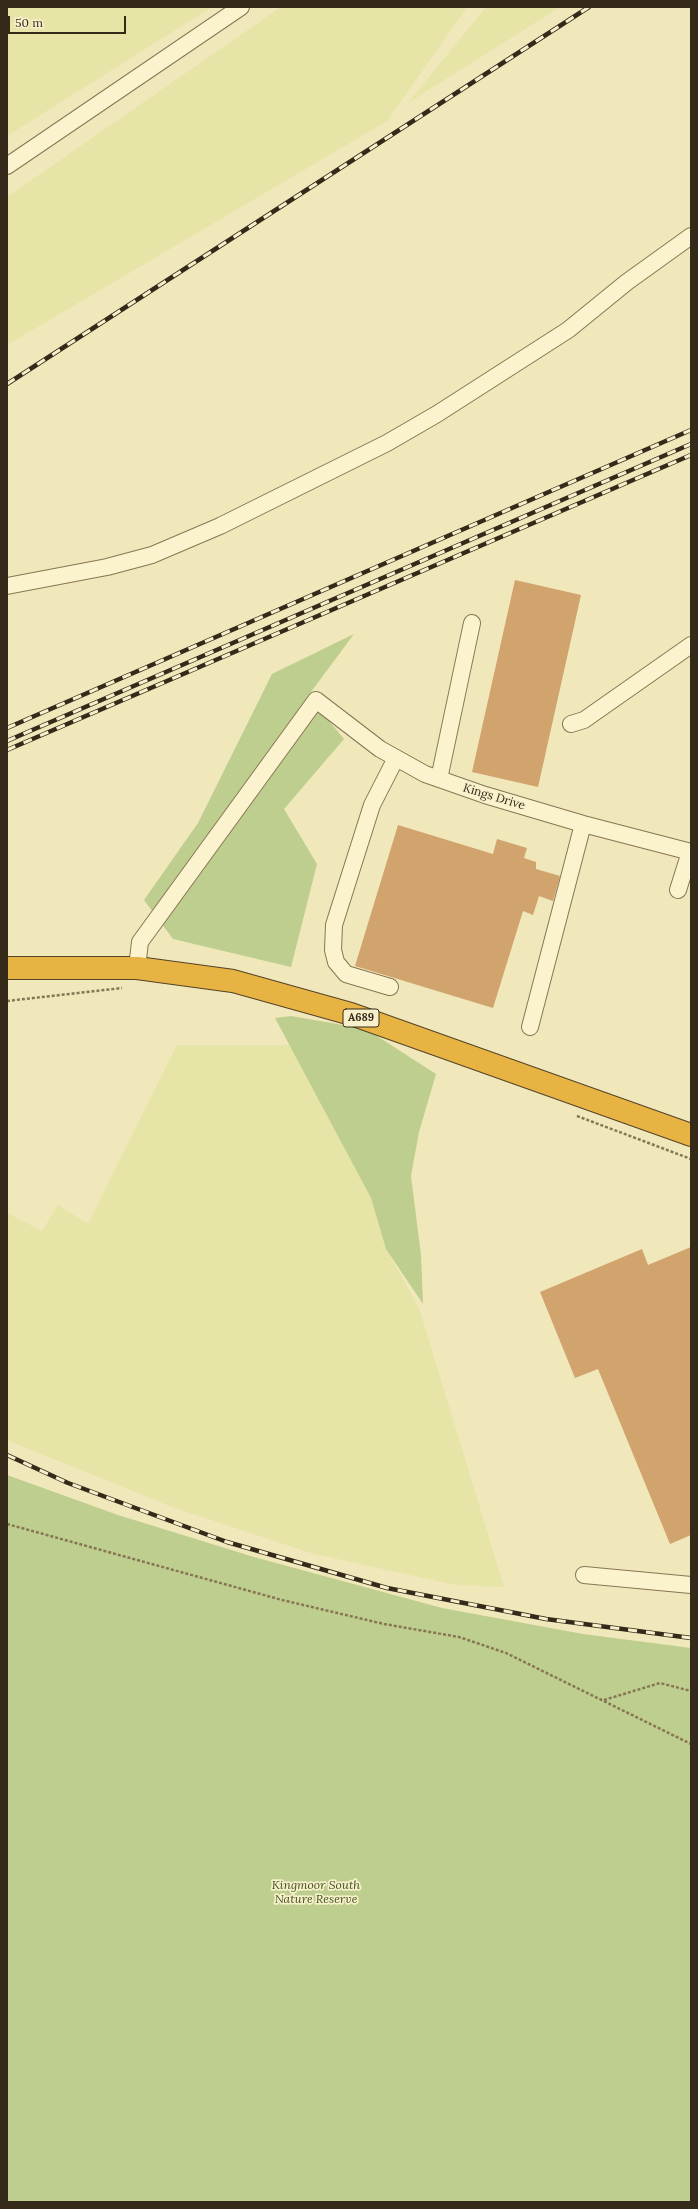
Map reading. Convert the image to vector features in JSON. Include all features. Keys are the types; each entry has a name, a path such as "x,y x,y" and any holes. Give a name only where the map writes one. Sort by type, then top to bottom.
{"highway":[{"name":"A689","path":"11,969 137,968 233,981 351,1014 691,1135"}],"street":[{"path":"7,166 241,7"},
{"path":"7,586 107,567 152,554 220,526 387,443 437,414 568,330 627,282 691,236"},
{"path":"439,779 472,623"},
{"path":"571,724 584,720 691,645"},
{"name":"Kings Drive","path":"137,968 140,942 316,700 380,749 425,774 584,824 691,852"},
{"path":"390,987 346,974 336,962 333,950 334,926 372,806 396,758"},
{"path":"530,1027 584,824"},
{"path":"678,890 691,852"},
{"path":"584,1575 691,1585"}],"path":[{"path":"7,1001 124,988"},
{"path":"573,1114 691,1159"},
{"path":"7,1524 282,1600 384,1624 459,1637 506,1653 691,1744"},
{"path":"604,1700 660,1683 691,1691"}],"shaded area":[{"path":"7,7 212,7 7,136"},
{"path":"281,7 467,7 387,121 7,345 7,197"},
{"path":"486,7 560,7 408,103"},
{"path":"177,1045 290,1045 371,1198 386,1249 419,1308 504,1587 456,1585 314,1554 172,1507 7,1440 7,1217 9,1214 42,1231 58,1205 88,1224"}],"green space":[{"path":"354,634 308,696 344,739 284,809 317,864 291,967 173,939 144,900 198,823 272,674"},
{"path":"291,1016 366,1029 436,1074 419,1132 411,1176 421,1255 423,1304 386,1249 371,1198 275,1018"},
{"name":"Kingmoor South Nature Reserve","path":"7,1475 118,1515 254,1557 442,1608 583,1634 691,1648 691,2202 7,2202"}],"building":[{"path":"515,580 581,595 538,787 472,772"},
{"path":"398,825 493,854 497,839 527,848 524,858 536,862 536,869 560,876 553,901 539,896 533,915 523,911 493,1008 355,966"},
{"path":"691,1247 691,1535 670,1544 598,1369 575,1378 540,1292 642,1249 648,1265"}],"railway":[{"path":"7,384 589,7"},
{"path":"7,728 691,430"},
{"path":"7,741 691,444"},
{"path":"7,750 691,455"},
{"path":"7,1455 68,1483 227,1542 387,1588 546,1619 691,1638"}]}
